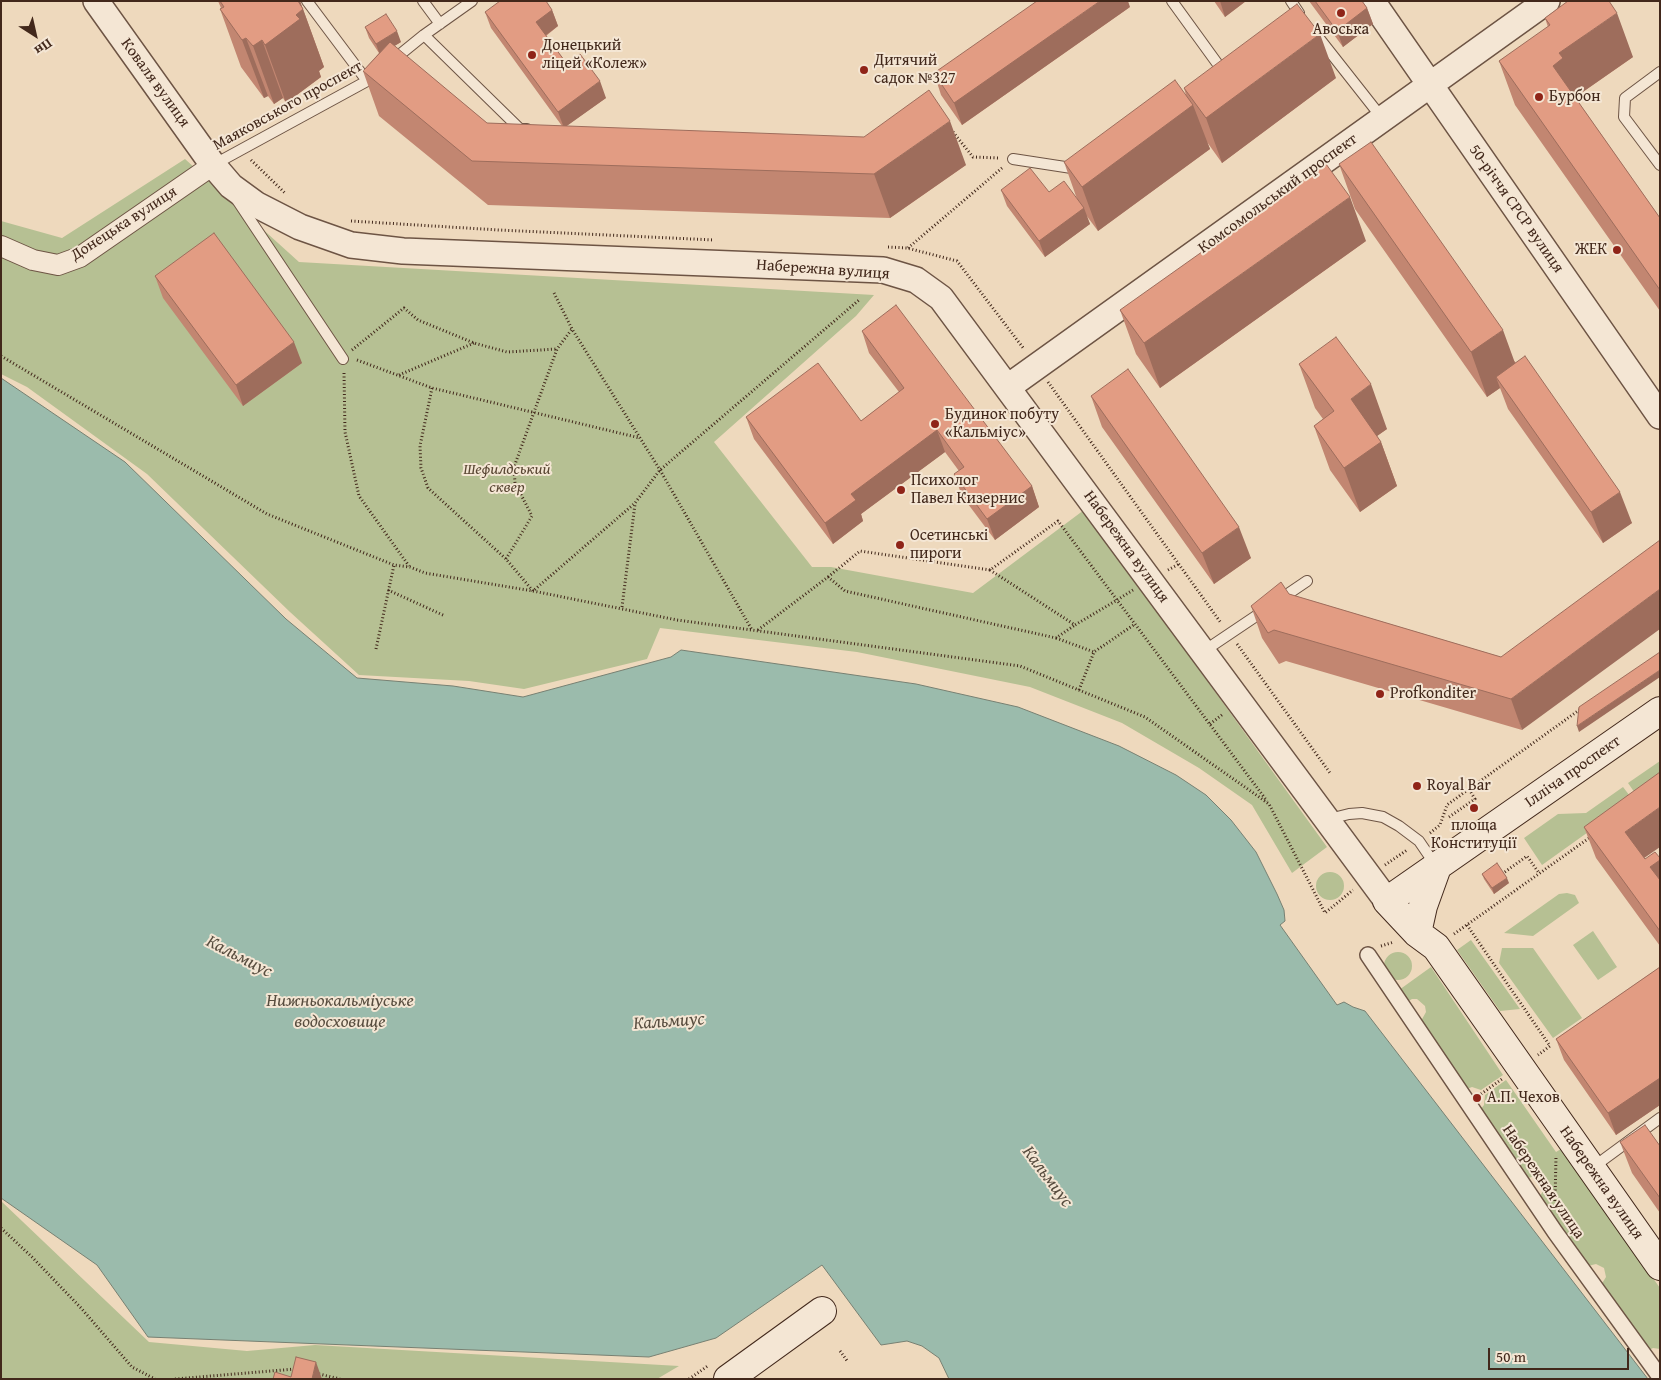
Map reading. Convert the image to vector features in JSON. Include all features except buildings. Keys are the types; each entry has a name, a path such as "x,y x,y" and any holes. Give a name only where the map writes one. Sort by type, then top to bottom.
{"main road":[{"name":"Ілліча проспект","path":"1388,901 1660,711"},
{"path":"1426,940 1424,906 1437,867"},
{"path":"1388,901 1426,940"},
{"name":"Набережна вулиця","path":"1426,940 1660,1266"},
{"path":"728,1379 822,1312"}],"street":[{"name":"Коваля вулиця","path":"96,1 213,165"},
{"name":"50-річчя СРСР вулиця","path":"1372,1 1660,416"},
{"name":"Комсомольський проспект","path":"1008,387 1547,1"},
{"name":"Донецька вулиця","path":"1,246 33,260 58,265 80,256 213,165"},
{"name":"Набережна вулиця","path":"213,165 231,186 257,204 300,227 351,245 403,251 883,270 916,280 941,298 1204,652 1368,877 1388,901"},
{"name":"Набережная улица","path":"1368,955 1555,1232 1660,1378"}],"lane":[{"path":"307,1 367,81"},
{"path":"423,1 440,24"},
{"name":"Маяковського проспект","path":"213,165 367,81 424,35 472,1"},
{"path":"1172,1 1222,70"},
{"path":"1291,1 1301,20 1382,119"},
{"path":"424,35 520,129 540,130"},
{"path":"1660,72 1625,98 1624,117 1660,165"},
{"path":"1013,159 1077,169 1085,163"},
{"path":"213,165 344,357"},
{"path":"1204,652 1306,581"},
{"path":"1324,815 1333,818 1349,814 1383,817 1419,841 1437,867"},
{"path":"1591,1168 1660,1118"}],"path":[{"path":"950,128 973,157 1013,159"},
{"path":"242,150 290,199"},
{"path":"907,248 1013,159"},
{"path":"350,221 718,240"},
{"path":"887,247 907,248 957,261 1037,366 1330,773"},
{"path":"554,293 572,329 660,470 753,630"},
{"path":"533,591 635,503 660,470 858,300"},
{"path":"344,357 404,308 418,320 474,343 507,352 557,349"},
{"path":"506,559 532,516 514,483 514,467 557,349 572,329"},
{"path":"399,375 474,343"},
{"path":"1,356 267,514 394,565 410,567 425,574 533,591 677,620 1020,666 1145,717 1270,804"},
{"path":"344,357 432,388 640,438"},
{"path":"344,357 345,432 359,496 410,567"},
{"path":"432,388 420,446 421,468 428,488 506,559 533,591"},
{"path":"622,608 635,503"},
{"path":"990,570 1058,521 1270,804 1325,913 1368,877 1440,824 1447,805 1588,704"},
{"path":"758,631 860,551 990,570 1075,625"},
{"path":"376,649 394,565"},
{"path":"828,576 846,591 1056,638 1094,652"},
{"path":"388,590 445,616"},
{"path":"1056,638 1117,600"},
{"path":"1079,690 1094,652 1135,624"},
{"path":"1449,817 1475,799 1469,789"},
{"path":"1426,940 1467,924 1595,833"},
{"path":"1500,876 1527,856 1539,873"},
{"path":"1467,924 1550,1046"},
{"path":"1,1228 81,1308 132,1367 155,1379"},
{"path":"840,1351 848,1362"},
{"path":"175,1379 298,1369"},
{"path":"315,1373 340,1379"}],"green space":[{"name":"Шефилдський сквер","path":"185,159 299,262 874,295 856,316 714,442 812,567 831,567 973,593 1084,510 1327,847 1292,873 1252,805 1199,768 1122,723 1030,687 857,652 660,628 647,659 524,689 469,681 359,675 290,612 147,474 27,387 1,374 1,221 62,238"},
{"path":"1660,761 1660,780 1637,796 1628,783"},
{"path":"1623,787 1633,800 1542,865 1524,838 1558,814 1586,813"},
{"path":"1330,872 1340,876 1344,886 1340,896 1330,900 1320,896 1316,886 1320,876"},
{"path":"1559,894 1575,895 1579,903 1533,936 1504,933"},
{"path":"1593,931 1617,967 1598,980 1573,945"},
{"path":"1471,940 1520,1009 1500,1011 1457,950"},
{"path":"1502,948 1533,948 1582,1018 1553,1038 1499,963"},
{"path":"1398,952 1408,956 1412,966 1408,976 1398,980 1388,976 1384,966 1388,956"},
{"path":"1431,967 1503,1075 1481,1090 1472,1087 1467,1089 1421,1021 1426,1012 1425,1006 1417,999 1407,1002 1399,990"},
{"path":"1506,1080 1556,1152 1561,1149 1660,1288 1660,1349 1653,1348 1649,1350 1601,1285 1606,1277 1604,1268 1596,1264 1588,1266 1539,1198 1544,1189 1541,1180 1532,1177 1527,1178 1480,1110 1484,1105 1485,1095"},
{"path":"1,1201 149,1342 247,1351 315,1345 679,1366 657,1379 1,1379"}],"water":[{"name":"Нижньокальміуське водосховище","path":"1,378 125,462 286,619 357,678 453,686 523,697 671,657 681,650 916,684 1018,707 1119,746 1176,775 1206,795 1231,820 1256,852 1277,894 1284,910 1285,921 1280,925 1337,1005 1344,1002 1365,1011 1648,1379 949,1379 939,1358 922,1346 907,1341 881,1345 822,1265 716,1338 649,1357 148,1337 97,1265 1,1198"}],"place":[{"name":"Авоська","path":"1341,13"},
{"name":"Донецький ліцей «Колеж»","path":"532,55"},
{"name":"Дитячий садок №327","path":"864,70"},
{"name":"Бурбон","path":"1539,97"},
{"name":"ЖЕК","path":"1617,250"},
{"name":"Будинок побуту «Кальміус»","path":"935,424"},
{"name":"Психолог Павел Кизернис","path":"901,490"},
{"name":"Осетинські пироги","path":"900,545"},
{"name":"Profkonditer","path":"1380,694"},
{"name":"Royal Bar","path":"1417,786"},
{"name":"площа Конституції","path":"1474,808"},
{"name":"А.П. Чехов","path":"1477,1098"}],"water label":[{"name":"Кальмиус","path":"239,957"},
{"name":"Кальмиус","path":"669,1022"},
{"name":"Кальмиус","path":"1047,1177"}]}
